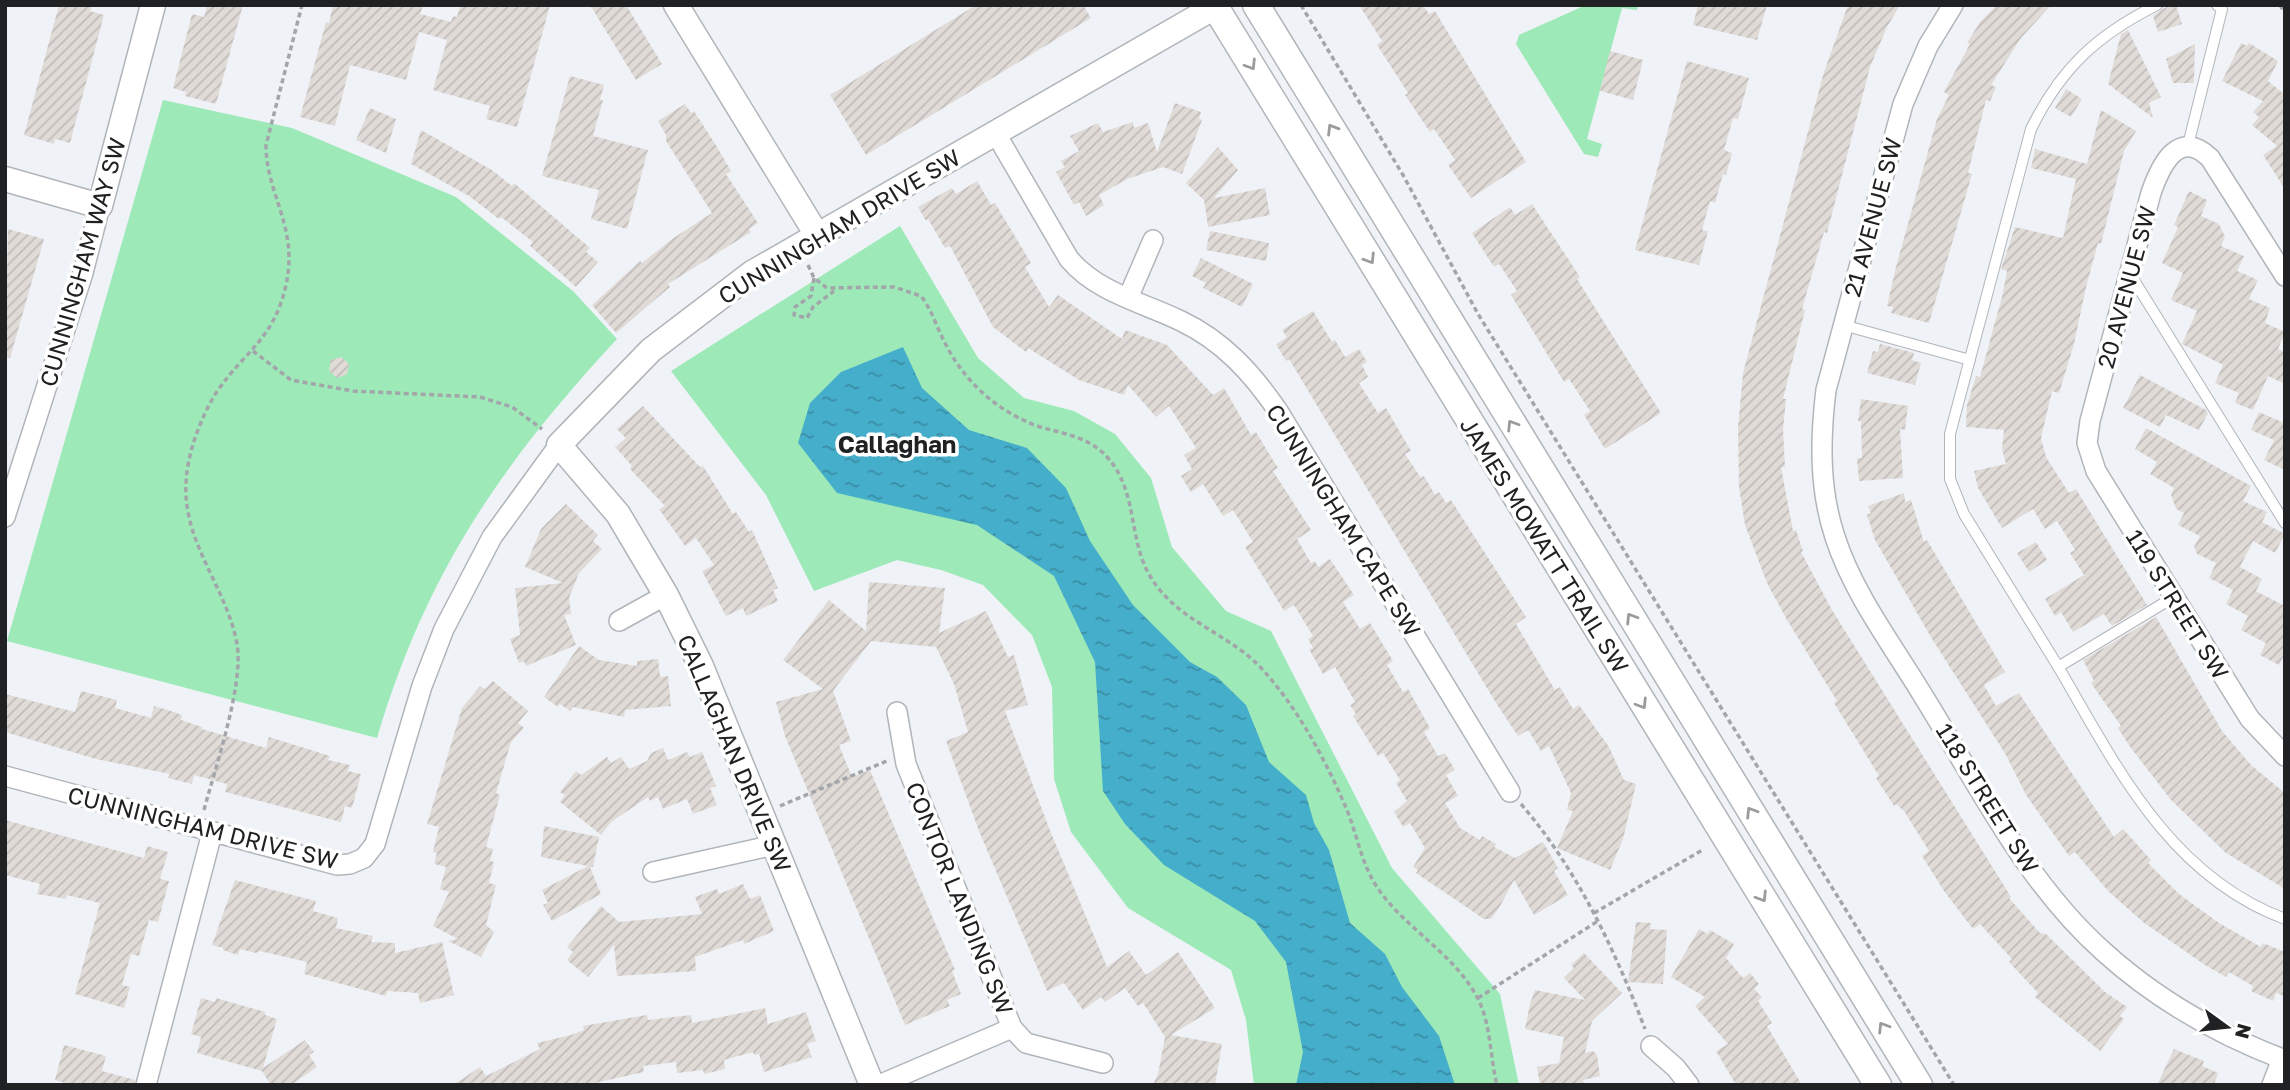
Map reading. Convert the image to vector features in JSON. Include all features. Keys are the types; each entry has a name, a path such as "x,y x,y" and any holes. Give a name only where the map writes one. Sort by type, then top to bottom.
{"main road":[{"name":"JAMES MOWATT TRAIL SW","path":"1256,5 1919,1085"},
{"name":"JAMES MOWATT TRAIL SW","path":"1216,6 1878,1085"}],"street":[{"name":"CUNNINGHAM WAY SW","path":"5,517 83,273 153,5"},
{"path":"676,5 817,235"},
{"name":"21 AVENUE SW","path":"1821,439 1826,390 1903,104 1918,65 1953,5"},
{"name":"CUNNINGHAM DRIVE SW","path":"5,776 337,865 351,864 364,858 381,831 403,744 444,629 492,537 550,437 680,326 752,274 1216,6"},
{"name":"CUNNINGHAM CAPE SW","path":"996,134 1069,259 1090,280 1197,330 1252,375 1278,411 1510,792"},
{"path":"2188,145 2203,152 2217,167 2285,276"},
{"name":"20 AVENUE SW","path":"2087,443 2090,421 2155,181 2175,151 2188,145"},
{"path":"5,179 100,206"},
{"path":"1128,298 1153,240"},
{"name":"CALLAGHAN DRIVE SW","path":"550,437 618,513 666,595 701,666 872,1085"},
{"name":"118 STREET SW","path":"1821,439 1825,489 1834,534 1857,587 2047,892 2104,953 2149,989 2191,1016 2284,1059 2272,1085"},
{"name":"119 STREET SW","path":"2087,443 2096,471 2250,719 2283,750"},
{"path":"619,621 666,595"},
{"name":"CONTOR LANDING SW","path":"897,712 904,754 1012,1028 1026,1043 1104,1063"},
{"path":"146,1085 212,833"},
{"path":"653,872 774,845"},
{"path":"879,1085 1012,1028"},
{"path":"1651,1046 1689,1085"}],"lane":[{"path":"2157,5 2120,24 2093,45 2074,63 2044,103 2023,155 1948,449 1954,496 2119,773 2174,846 2254,908 2285,919"},
{"path":"2188,145 2222,9 2217,5"},
{"path":"2130,274 2285,523"},
{"path":"1843,325 1970,359"},
{"path":"2058,667 2174,597"}],"path":[{"path":"204,810 236,678 237,647 228,613 188,516 186,483 195,443 210,404 225,382 253,351 275,316 289,267 285,216 269,169 267,145 302,5"},
{"path":"1301,5 1403,175 1478,314 1954,1085"},
{"path":"2280,5 2285,13"},
{"path":"805,260 814,278 827,288 836,290 894,287 921,296 966,377 991,400 1015,416 1038,426 1066,432 1094,445 1108,458 1126,488 1139,550 1150,576 1186,616 1244,652 1263,670 1308,733 1331,774 1348,813 1364,864 1376,885 1391,906 1447,960 1478,998 1497,1085"},
{"path":"814,278 811,296 793,311 798,318 807,318 819,301 836,290"},
{"path":"253,351 291,380 353,391 480,397 512,407 550,437"},
{"path":"761,813 904,754"},
{"path":"1510,792 1535,820 1594,913 1651,1046"},
{"path":"1594,913 1704,849"},
{"path":"1478,998 1598,921"}],"green space":[{"path":"1586,5 1638,5 1637,10 1622,8 1587,139 1602,144 1598,157 1584,154 1516,44 1519,35"},
{"path":"163,100 292,128 456,197 573,291 617,339 537,431 472,524 444,572 419,624 377,738 7,641"},
{"path":"900,226 978,358 1024,398 1074,411 1115,434 1151,478 1172,547 1226,611 1271,631 1392,868 1500,994 1519,1085 1254,1085 1246,1020 1231,970 1128,908 1071,832 1054,779 1052,687 1032,635 983,585 941,570 897,560 814,591 766,495 671,371"}],"water":[{"path":"903,347 922,388 969,430 1027,448 1066,488 1090,541 1133,605 1190,662 1217,677 1246,705 1269,762 1306,795 1314,823 1329,850 1350,923 1385,954 1402,987 1439,1036 1455,1085 1296,1085 1303,1052 1286,962 1255,921 1164,865 1125,824 1103,791 1095,662 1054,576 977,525 837,493 798,443 810,403 841,372"}],"building":[{"path":"59,5 92,5 90,11 104,15 70,143 55,139 54,144 24,135"},
{"path":"207,5 243,5 216,104 185,96 186,92 173,88 192,14 204,17"},
{"path":"333,5 423,5 420,14 451,22 453,16 457,17 460,5 550,5 517,127 486,119 490,106 433,90 447,40 419,32 406,80 350,65 335,126 300,117"},
{"path":"590,5 626,5 662,64 636,80"},
{"path":"976,5 1083,5 1091,18 866,155 830,95"},
{"path":"1359,5 1423,5 1429,14 1435,11 1526,162 1471,198 1448,165 1455,160 1434,129 1430,132 1405,95 1408,93 1377,45 1382,41"},
{"path":"1698,5 1767,5 1757,40 1693,25"},
{"path":"1848,5 1900,5 1887,27 1870,67 1827,233 1824,232 1802,309 1805,310 1783,399 1786,399 1783,430 1785,467 1781,467 1793,531 1796,530 1803,551 1801,552 1832,610 2011,897 2009,898 2040,933 2046,934 2105,992 2127,1007 2120,1016 2124,1019 2100,1051 2035,997 2038,993 2009,962 2012,959 1980,924 1973,929 1944,891 1922,856 1929,851 1904,811 1896,804 1894,806 1876,778 1879,776 1834,703 1837,701 1787,620 1767,583 1745,525 1739,487 1738,428 1743,373 1824,72"},
{"path":"1997,5 2051,5 2021,38 1991,85 1996,87 1990,101 1986,100 1968,173 1972,174 1929,323 1891,313 1893,307 1887,306 1896,267 1937,119 1949,95 1944,92 1970,44 1967,43 1980,22"},
{"path":"2176,5 2182,24 2158,32 2153,16 2164,8"},
{"path":"2128,30 2161,97 2149,103 2153,118 2108,84 2121,34"},
{"path":"2241,43 2247,46 2249,43 2278,61 2268,81 2285,95 2285,189 2263,155 2277,146 2252,125 2259,117 2253,112 2263,101 2222,81"},
{"path":"2195,44 2194,83 2173,83 2166,59"},
{"path":"1610,51 1643,60 1633,100 1600,91"},
{"path":"1687,61 1749,78 1738,119 1733,118 1724,150 1732,153 1726,175 1723,174 1715,203 1710,201 1702,230 1708,231 1699,265 1635,250"},
{"path":"570,76 604,85 600,100 603,100 593,136 648,150 627,229 591,219 599,190 542,176"},
{"path":"2066,89 2082,99 2071,117 2055,108"},
{"path":"1175,103 1201,112 1199,119 1202,120 1182,174 1163,167 1127,179 1099,195 1104,205 1086,216 1079,202 1074,205 1056,172 1065,167 1061,161 1079,151 1070,136 1098,123 1103,132 1133,122 1134,128 1148,123 1157,152"},
{"path":"685,104 691,113 694,111 717,147 731,171 726,174 758,223 749,229 751,232 668,284 670,287 616,333 592,305 640,261 642,263 712,213 666,141 666,135 658,121"},
{"path":"370,108 396,119 386,153 356,140"},
{"path":"2101,110 2136,131 2124,151 2101,244 2098,243 2086,287 2074,344 2059,393 2052,391 2041,438 2046,457 2069,493 2076,489 2147,605 2112,626 2104,614 2073,632 2061,612 2055,616 2045,599 2084,575 2070,553 2075,550 2057,521 2045,529 2033,509 2002,528 1978,488 1974,471 2006,464 2002,449 2004,430 1966,427 1967,405 1976,376 1980,377 2002,297 2007,271 2001,269 2015,227 2063,238 2076,179 2031,168 2035,149 2087,164"},
{"path":"421,130 492,170 512,186 514,183 590,248 586,252 598,262 576,287 530,246 533,242 501,217 499,219 469,196 411,164"},
{"path":"1218,147 1238,170 1214,198 1265,188 1270,215 1208,227 1204,200 1186,183"},
{"path":"977,181 991,205 995,203 1031,263 1025,267 1049,307 1058,295 1122,339 1125,330 1167,345 1213,395 1224,388 1251,435 1256,432 1278,468 1273,471 1311,530 1297,539 1311,563 1315,561 1318,567 1330,559 1354,595 1343,602 1360,629 1370,623 1393,661 1387,665 1403,692 1408,689 1430,728 1424,732 1438,756 1445,753 1455,770 1446,775 1458,796 1445,803 1460,828 1480,840 1482,836 1496,844 1494,847 1515,858 1543,842 1558,868 1554,871 1568,895 1534,915 1514,880 1491,919 1484,919 1416,873 1418,870 1413,867 1425,848 1410,823 1403,827 1394,812 1407,801 1396,783 1400,780 1383,753 1378,756 1353,716 1356,714 1350,705 1355,702 1335,667 1323,674 1309,649 1313,648 1308,639 1313,636 1294,605 1284,611 1245,547 1253,542 1233,510 1223,516 1203,484 1191,492 1181,476 1192,469 1184,455 1196,448 1169,406 1156,417 1128,385 1124,395 1079,380 1028,348 1026,352 993,327 950,246 945,248 918,207 952,188 956,194"},
{"path":"2189,191 2207,200 2201,216 2219,224 2225,237 2221,246 2244,256 2237,271 2258,280 2249,299 2270,308 2265,323 2285,332 2278,349 2285,352 2285,384 2268,376 2253,410 2235,403 2239,393 2215,383 2223,365 2182,344 2197,311 2171,300 2183,273 2162,263 2178,227 2174,225"},
{"path":"1532,204 1580,277 1577,279 1661,413 1605,449 1584,415 1590,411 1569,379 1564,382 1511,295 1517,291 1499,264 1494,267 1472,233 1510,207 1515,215"},
{"path":"8,229 44,239 10,358 5,357"},
{"path":"1210,231 1269,243 1266,261 1206,250"},
{"path":"1201,258 1253,284 1242,307 1203,288 1206,283 1192,276"},
{"path":"1313,311 1332,342 1335,340 1345,357 1359,349 1367,362 1362,365 1368,377 1359,383 1378,413 1386,408 1411,451 1405,454 1421,478 1424,476 1435,495 1439,492 1446,503 1451,500 1526,617 1516,624 1555,690 1560,687 1573,709 1579,705 1609,747 1624,780 1636,784 1623,839 1610,870 1557,848 1573,811 1567,810 1571,793 1549,746 1541,751 1528,730 1518,736 1289,359 1286,361 1276,344 1287,337 1282,330"},
{"path":"1880,344 1914,353 1912,360 1921,363 1915,385 1867,373 1873,351 1878,352"},
{"path":"341,357 349,364 347,374 337,378 329,371 331,360"},
{"path":"2140,375 2206,410 2208,413 2199,430 2166,415 2160,427 2123,408"},
{"path":"1861,399 1908,406 1905,430 1900,429 1903,478 1859,481 1857,458 1862,458 1861,421 1858,421"},
{"path":"643,406 700,467 703,466 733,514 736,512 749,532 752,530 778,588 773,590 778,601 746,616 743,608 726,616 702,571 714,565 696,538 685,546 659,509 665,506 630,469 632,466 615,447 626,438 617,429"},
{"path":"2259,412 2282,422 2285,416 2285,470 2264,460 2274,440 2251,430"},
{"path":"2146,428 2251,486 2243,501 2267,512 2262,522 2285,534 2275,553 2253,541 2240,567 2262,579 2256,591 2285,606 2285,653 2279,665 2260,655 2266,643 2241,630 2248,616 2226,604 2233,590 2209,578 2216,563 2197,554 2194,547 2200,536 2178,525 2184,513 2176,509 2171,495 2174,488 2150,474 2157,462 2135,449"},
{"path":"1904,493 1905,502 1911,500 1924,542 1927,540 2005,672 1984,685 1996,706 2019,693 2114,837 2123,829 2151,860 2148,863 2179,894 2219,923 2261,947 2263,943 2285,952 2285,996 2276,993 2273,1001 2251,991 2253,986 2229,972 2226,977 2205,965 2143,922 2108,891 2075,852 2069,856 2026,795 2006,755 1932,639 1875,540 1867,515 1871,513 1868,506"},
{"path":"566,504 598,535 593,541 602,549 579,573 569,598 571,614 564,615 576,645 526,666 524,661 519,663 510,639 520,635 515,588 563,583 525,567 541,529"},
{"path":"2036,542 2047,560 2029,572 2017,553"},
{"path":"869,582 945,588 939,633 986,611 1008,657 1014,655 1028,705 1005,711 1049,828 1107,967 1129,951 1146,975 1178,952 1215,1008 1171,1035 1222,1044 1215,1085 1153,1085 1158,1074 1165,1037 1143,1003 1138,1006 1125,988 1105,1002 1101,997 1083,1010 1064,983 1047,991 979,831 946,741 968,732 954,684 936,647 871,641 833,691 851,741 839,745 852,777 870,770 955,970 952,971 961,994 947,1000 950,1006 905,1025 785,736 776,702 823,689 783,660 829,600 866,631"},
{"path":"2156,617 2222,731 2251,765 2285,793 2285,889 2226,853 2171,800 2128,744 2118,728 2121,726 2091,683 2094,681 2083,660"},
{"path":"579,646 599,660 637,666 637,661 658,659 660,677 668,676 671,706 625,710 624,717 573,707 570,711 560,704 558,707 544,697"},
{"path":"493,681 528,711 518,723 524,728 511,742 496,793 500,795 486,847 493,849 490,861 494,862 489,883 496,885 486,925 494,932 481,957 448,941 458,939 433,926 449,892 440,889 446,867 434,864 437,853 433,852 439,827 427,824 462,708 480,686 485,689"},
{"path":"81,691 117,700 115,708 151,718 154,706 182,715 181,720 202,729 266,748 269,737 330,756 328,760 350,765 348,771 361,774 352,808 345,806 341,822 225,792 227,784 194,775 192,784 168,778 170,774 96,759 5,732 5,694 75,712"},
{"path":"663,748 668,760 687,752 690,757 702,752 716,786 710,788 717,805 693,814 687,799 663,809 658,797 650,801 648,797 611,822 601,835 560,802 565,795 560,792 576,771 581,775 607,757 611,763 621,757 629,769 647,761 651,753"},
{"path":"5,820 144,858 147,846 168,852 160,879 169,881 158,922 149,920 139,956 131,954 122,985 130,987 124,1008 75,994 100,903 67,895 66,899 37,894 40,884 5,875"},
{"path":"544,826 599,837 593,867 590,867 601,894 552,921 543,905 548,903 542,890 588,866 541,857"},
{"path":"235,880 316,901 313,911 338,918 336,928 373,936 371,942 395,943 395,953 442,942 454,995 420,1003 418,993 387,991 386,996 304,974 307,962 260,951 256,953 240,949 238,955 212,945"},
{"path":"743,884 750,899 760,895 774,931 744,944 743,940 695,957 696,971 617,976 614,945 588,977 567,960 573,952 567,947 601,906 619,922 702,914 695,897 717,889 719,894"},
{"path":"1636,922 1651,923 1650,929 1667,930 1663,984 1628,982"},
{"path":"1699,929 1708,934 1710,930 1734,944 1726,958 1743,978 1750,973 1759,984 1754,989 1762,997 1758,1001 1772,1023 1767,1026 1802,1085 1736,1085 1716,1051 1728,1044 1695,1006 1705,997 1671,977"},
{"path":"1584,953 1622,993 1592,1021 1585,1053 1593,1051 1597,1055 1600,1076 1583,1080 1584,1085 1540,1085 1537,1067 1559,1063 1564,1037 1525,1029 1530,1004 1535,990 1585,1000 1564,978 1574,968 1571,965"},
{"path":"201,998 215,1002 216,998 265,1012 265,1015 277,1019 263,1068 305,1040 314,1052 309,1055 317,1067 291,1085 271,1085 262,1071 197,1053 201,1037 191,1034"},
{"path":"765,1008 768,1024 806,1012 816,1041 807,1044 812,1057 764,1072 759,1054 754,1055 753,1052 724,1060 725,1069 704,1074 703,1070 677,1073 676,1062 643,1066 644,1072 586,1085 453,1085 480,1067 486,1076 540,1049 537,1043 571,1035 584,1030 583,1026 647,1015 648,1020 691,1015 692,1023"},
{"path":"64,1045 106,1056 102,1071 135,1080 134,1085 72,1085 55,1080"},
{"path":"2174,1049 2204,1061 2202,1066 2218,1073 2214,1085 2157,1085"}],"district":[{"name":"Callaghan","path":"897,443"}]}
